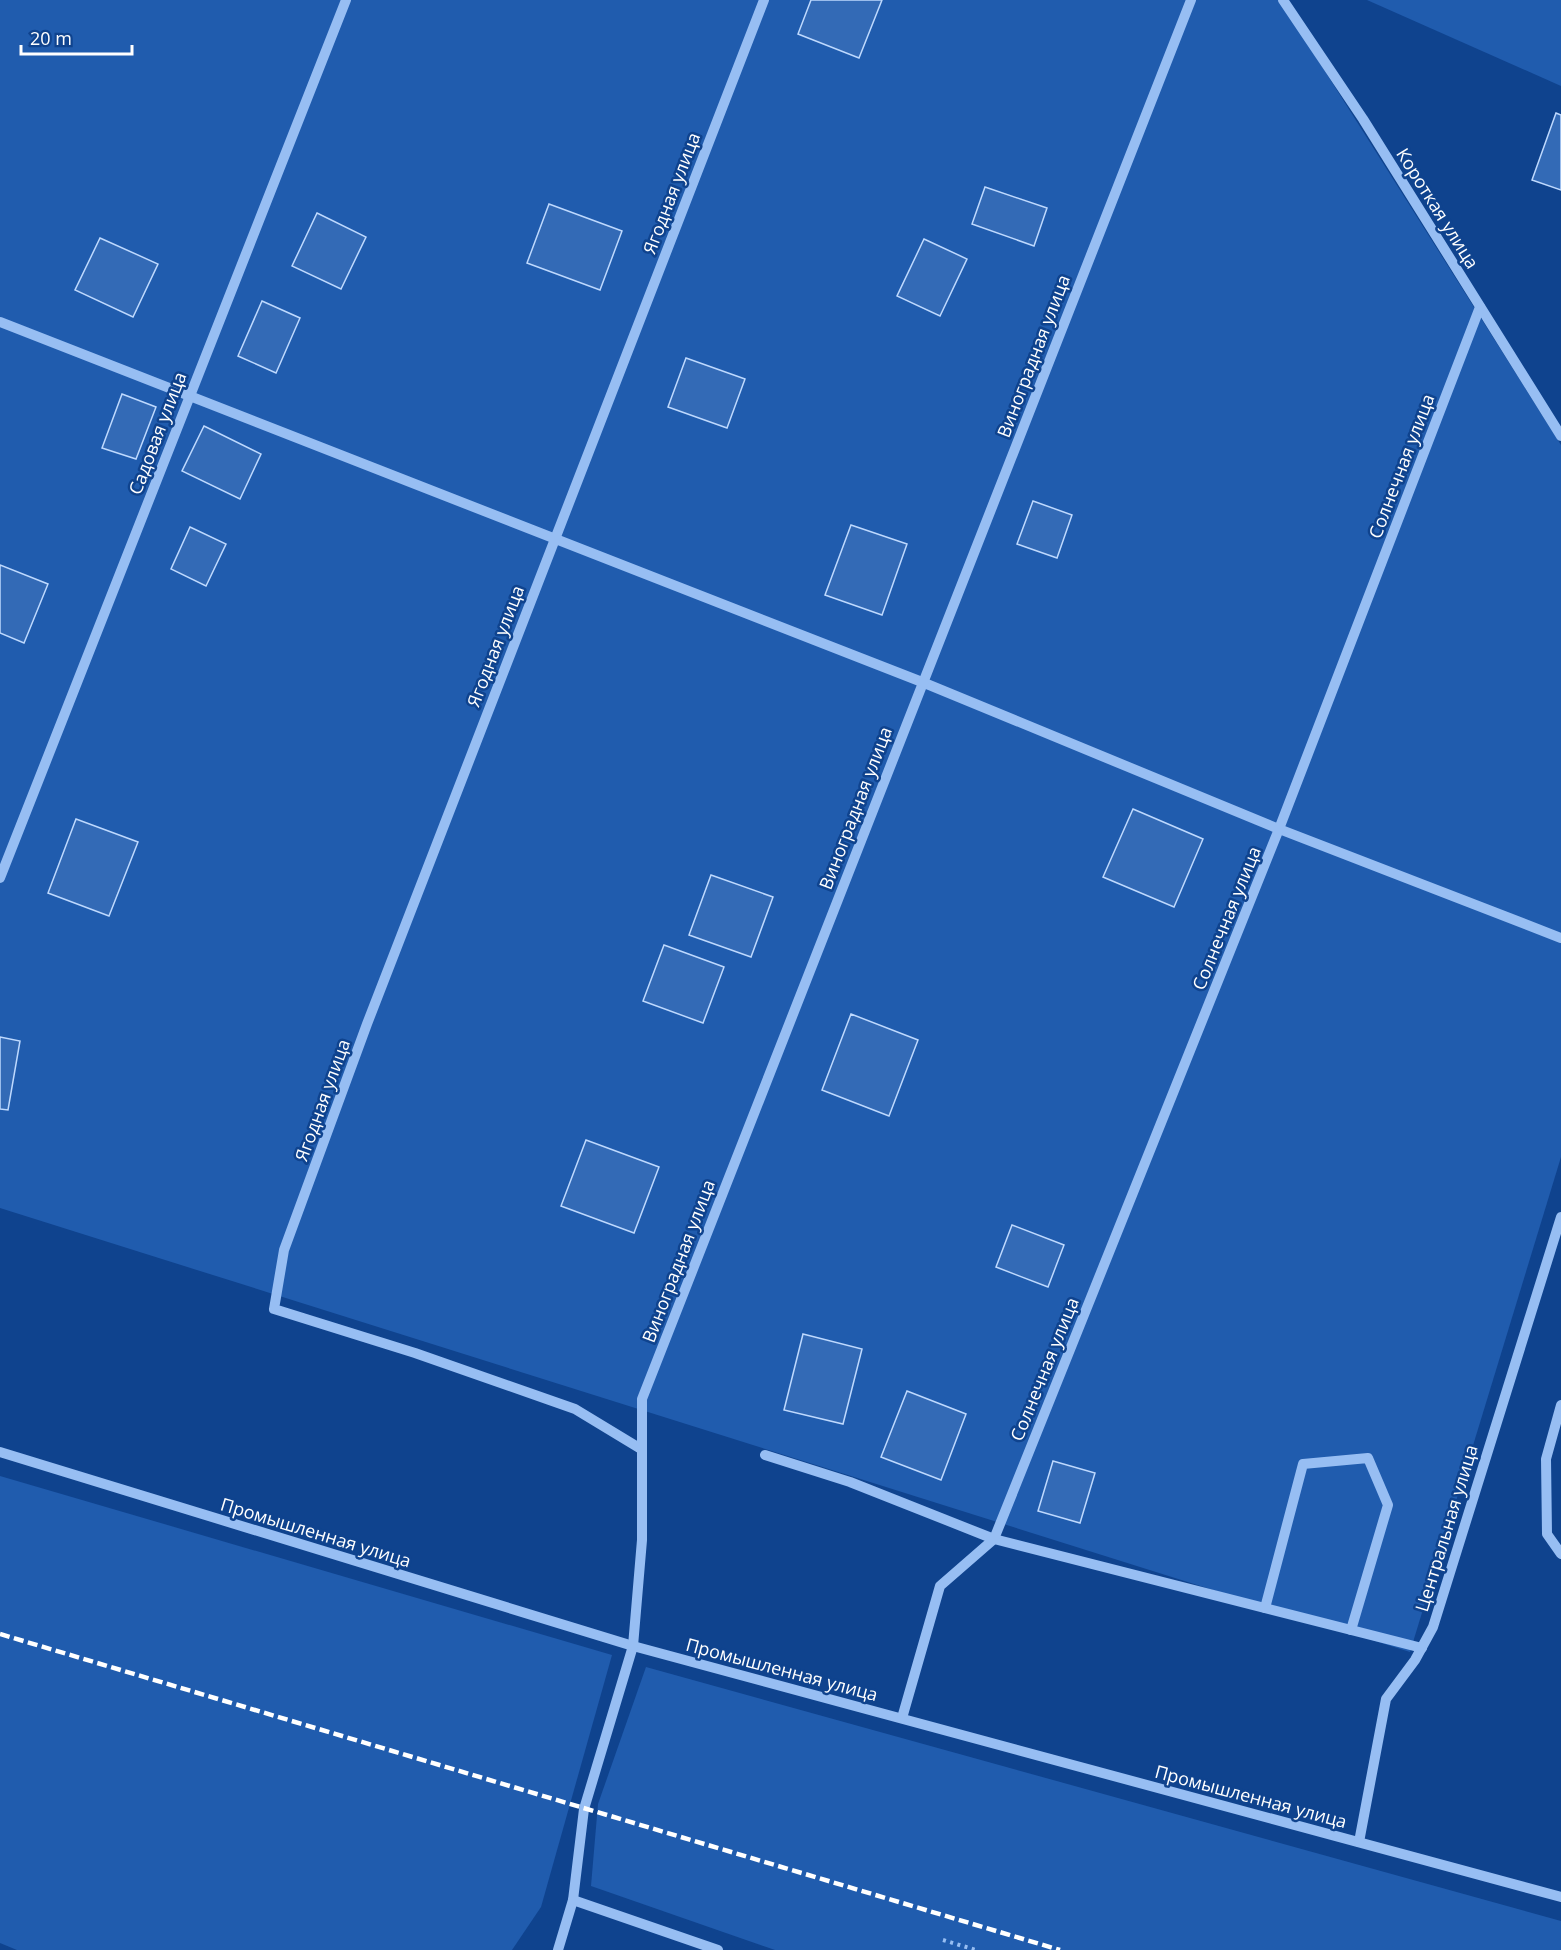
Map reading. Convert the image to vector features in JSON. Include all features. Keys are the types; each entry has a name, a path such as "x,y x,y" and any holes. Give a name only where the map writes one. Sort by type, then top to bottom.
{"street":[{"name":"Садовая улица","path":"0,878 346,0"},
{"name":"Ягодная улица","path":"641,1449 575,1409 416,1353 274,1309 284,1250 554,540 764,0"},
{"name":"Виноградная улица","path":"558,1950 573,1900 584,1809 633,1646 642,1540 642,1399 1191,0"},
{"name":"Короткая улица","path":"1283,0 1363,119 1561,436"},
{"name":"Солнечная улица","path":"994,1539 1280,829 1480,307"},
{"path":"0,322 922,682 1280,829 1561,938"},
{"name":"Центральная улица","path":"1359,1842 1386,1699 1422,1648 1433,1627 1561,1217"},
{"path":"1561,1404 1546,1459 1547,1534 1561,1554"},
{"name":"Промышленная улица","path":"0,1452 633,1646 1561,1897"},
{"path":"765,1455 850,1482 994,1539 1422,1648"},
{"path":"1265,1608 1303,1464 1368,1458 1388,1505 1351,1630"},
{"path":"902,1718 940,1586 994,1539"},
{"path":"573,1900 718,1950"}],"path":[{"path":"943,1940 975,1950"}],"shaded area":[{"path":"0,0 1280,0 1561,445 1561,1157 1410,1652 0,1208"},
{"path":"1367,0 1561,0 1561,86"},
{"path":"0,1476 612,1655 541,1907 512,1950 17,1950 0,1943"},
{"path":"646,1667 1561,1921 1561,1950 775,1950 591,1886 598,1804"}],"building":[{"path":"811,0 882,0 859,58 798,34"},
{"path":"1556,113 1561,115 1561,190 1532,180"},
{"path":"985,187 1047,208 1034,246 972,224"},
{"path":"549,204 622,231 600,290 527,263"},
{"path":"317,213 366,237 341,289 292,266"},
{"path":"100,238 158,264 133,317 75,290"},
{"path":"924,239 967,259 940,316 897,296"},
{"path":"262,301 300,318 276,373 238,356"},
{"path":"686,358 745,379 727,428 668,407"},
{"path":"122,394 156,407 136,459 102,448"},
{"path":"204,426 261,454 240,499 182,471"},
{"path":"1033,501 1072,515 1057,558 1017,544"},
{"path":"851,525 907,544 882,615 825,595"},
{"path":"190,527 226,544 206,586 171,569"},
{"path":"0,565 48,584 24,643 0,633"},
{"path":"1133,809 1203,839 1174,907 1103,877"},
{"path":"76,819 138,842 109,916 48,893"},
{"path":"711,875 773,897 751,957 689,935"},
{"path":"664,945 724,967 703,1023 643,1001"},
{"path":"851,1014 918,1040 889,1116 822,1090"},
{"path":"0,1037 20,1041 8,1110 0,1109"},
{"path":"586,1140 659,1167 634,1233 561,1206"},
{"path":"1012,1225 1064,1245 1048,1287 996,1267"},
{"path":"803,1334 862,1349 843,1424 784,1410"},
{"path":"907,1391 966,1414 941,1480 881,1457"},
{"path":"1053,1461 1095,1473 1080,1523 1038,1511"}],"railway":[{"path":"0,1634 1060,1950"}]}
